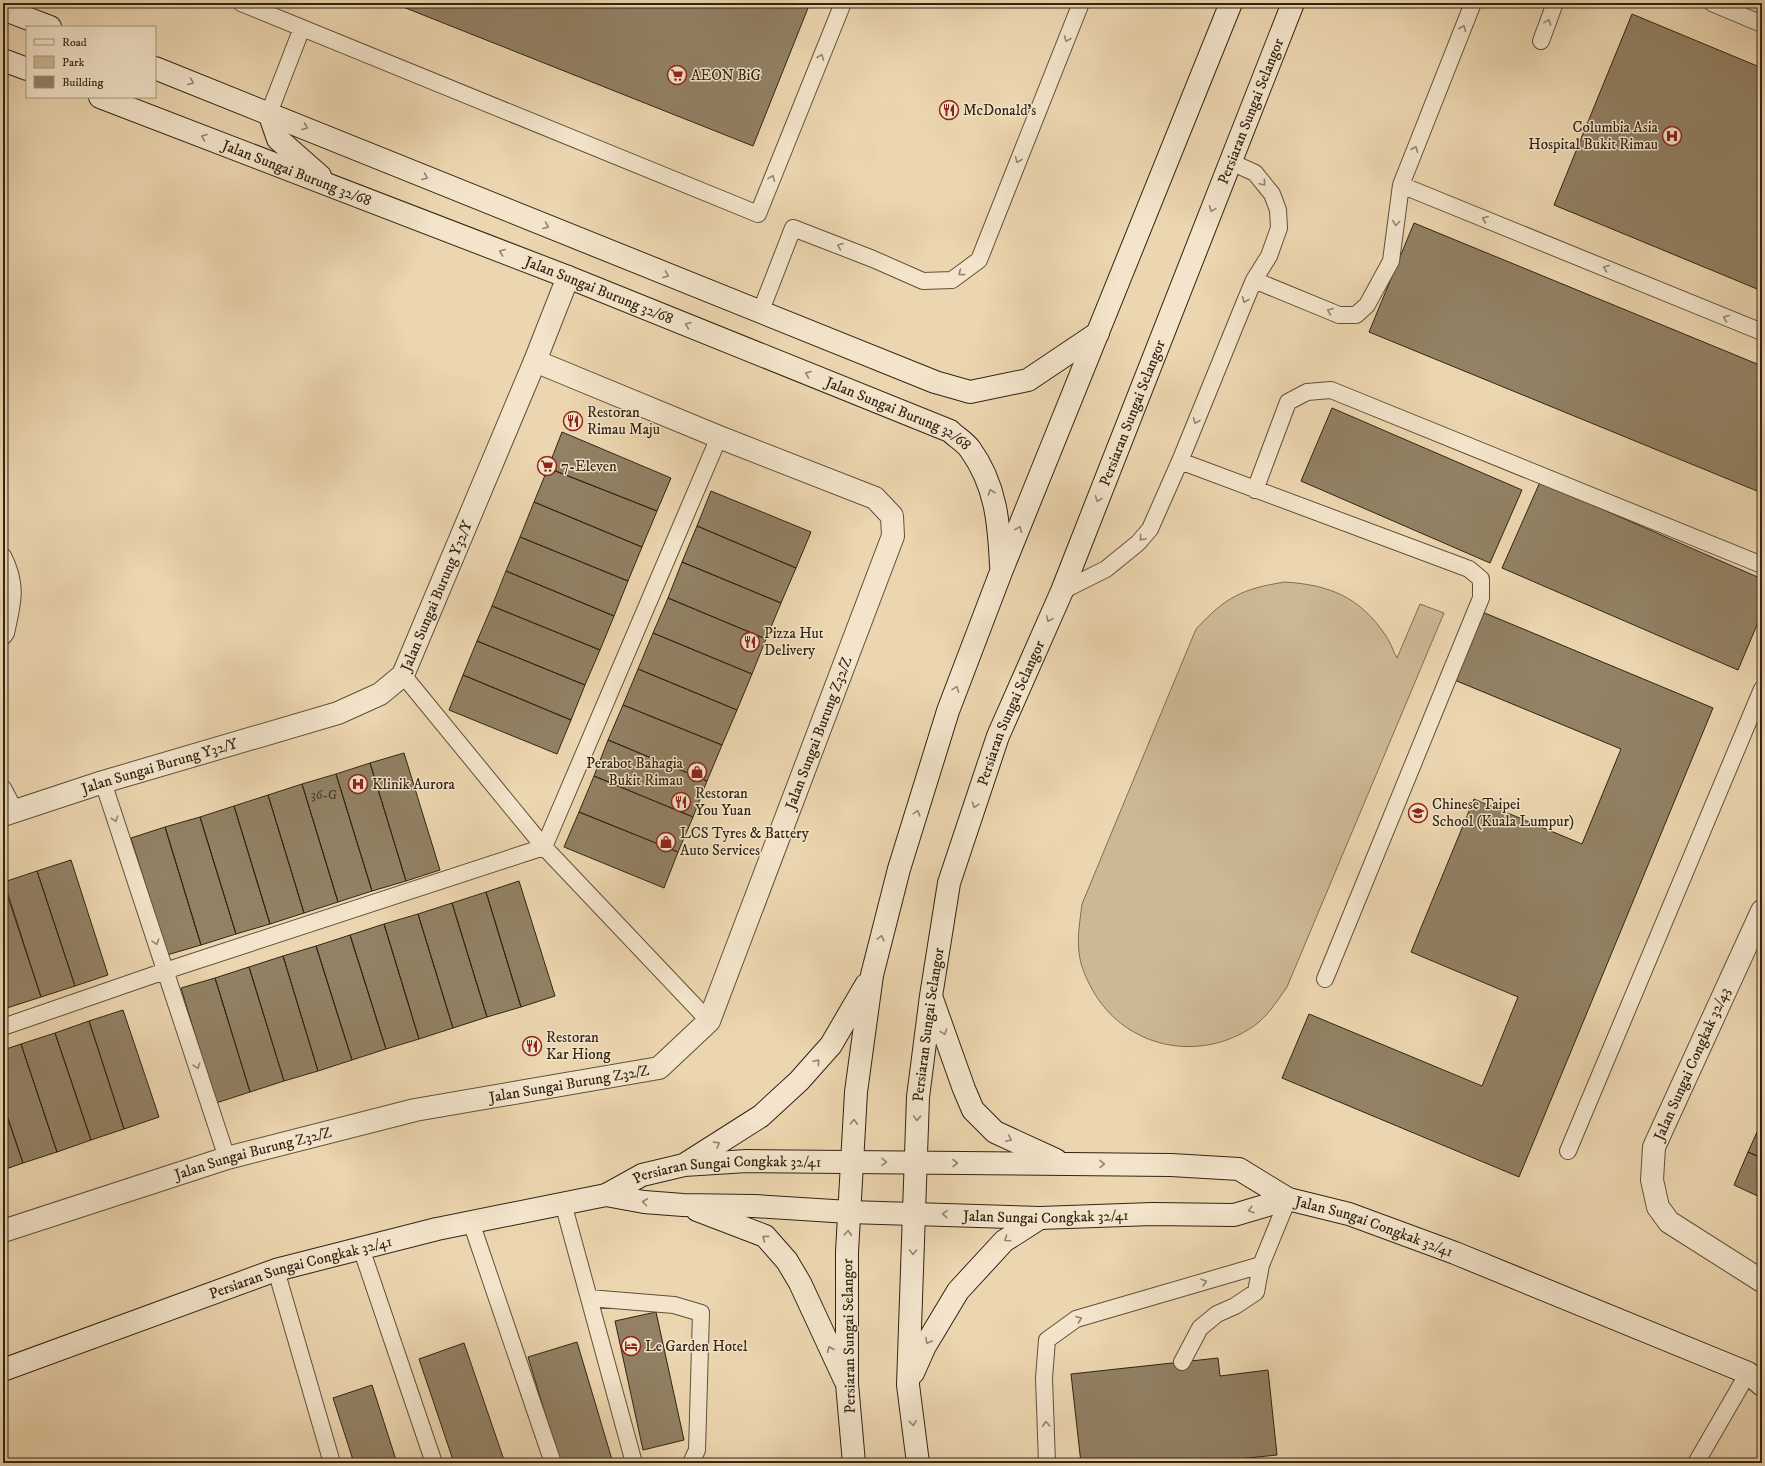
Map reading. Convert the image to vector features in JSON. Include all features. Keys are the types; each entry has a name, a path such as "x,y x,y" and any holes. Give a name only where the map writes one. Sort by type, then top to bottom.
{"street":[{"name":"Persiaran Sungai Selangor","path":"854,1463 847,1384 847,1252 856,1092 872,975 899,869 948,711 1002,572 1231,3"},
{"name":"Persiaran Sungai Selangor","path":"918,1463 908,1384 918,1097 931,996 949,882 998,736 1062,591 1293,3"},
{"path":"3,8 48,26"},
{"path":"3,60 26,69"},
{"path":"156,68 760,313 935,382 970,392 1028,380 1098,333"},
{"name":"Jalan Sungai Burung 32/68","path":"103,98 568,277 950,431 970,448 984,473 993,494 999,522 1002,572"},
{"path":"269,113 278,139 332,186"},
{"name":"Jalan Sungai Burung Y32/Y","path":"9,813 103,782 338,713 380,694 403,675 535,361 568,277"},
{"name":"Jalan Sungai Burung Z32/Z","path":"3,1231 227,1158 415,1110 659,1068 709,1021 893,536 892,516 875,498 719,437 535,361"},
{"name":"Jalan Sungai Congkak 32/43","path":"1762,910 1654,1148 1652,1180 1658,1207 1669,1222 1762,1280"},
{"path":"684,1165 761,1116 800,1081 831,1045 872,975"},
{"path":"931,996 973,1110 995,1132 1063,1164"},
{"name":"Persiaran Sungai Congkak 32/41","path":"3,1370 276,1270 437,1229 606,1195 642,1175 684,1165 747,1161 916,1162"},
{"path":"916,1162 1171,1165 1239,1169 1288,1199"},
{"name":"Persiaran Sungai Congkak 32/41","path":"606,1195 644,1202 683,1205 754,1206 849,1212 914,1213"},
{"name":"Jalan Sungai Congkak 32/41","path":"914,1213 1040,1218 1152,1214 1234,1215 1288,1199 1348,1214 1456,1253 1755,1379"},
{"path":"683,1205 765,1236 787,1261 800,1283 847,1384"},
{"path":"908,1384 925,1346 958,1291 1004,1241 1040,1218"}],"lane":[{"path":"241,3 758,214 843,3"},
{"path":"760,313 793,228 873,259 923,281 952,280 978,260 1081,3"},
{"path":"1254,280 1339,315 1356,315 1367,305 1391,261 1401,185 1473,3"},
{"path":"1541,42 1556,3"},
{"path":"1712,3 1762,24"},
{"path":"269,113 302,28"},
{"path":"1062,591 1106,569 1138,543 1150,529 1180,461 1254,280 1269,256 1279,228 1278,210 1272,194 1255,173 1231,162"},
{"path":"1401,185 1762,332"},
{"path":"1255,490 1288,402 1307,392 1331,390 1762,565"},
{"path":"3,1027 165,971 544,847 719,437"},
{"path":"1180,461 1469,569 1481,579 1482,598 1325,979"},
{"path":"3,556 10,570 14,599 6,633 3,637"},
{"path":"403,675 544,847 709,1021"},
{"path":"1568,1151 1762,689"},
{"path":"103,782 227,1158"},
{"path":"3,788 9,813"},
{"path":"1182,1362 1200,1328 1217,1314 1235,1306 1256,1292 1261,1265 1288,1199"},
{"path":"563,1203 634,1463"},
{"path":"471,1222 553,1463"},
{"path":"362,1248 434,1463"},
{"path":"1048,1463 1044,1378 1047,1340 1076,1319 1261,1265"},
{"path":"276,1270 332,1463"},
{"path":"589,1298 674,1304 701,1313 698,1450 691,1463"},
{"path":"1696,1463 1755,1379"}],"green space":[{"path":"1285,582 1316,586 1330,590 1354,603 1366,612 1376,623 1388,639 1397,658 1420,604 1444,613 1287,987 1264,1018 1254,1026 1233,1038 1210,1045 1187,1047 1164,1044 1143,1037 1123,1025 1106,1009 1092,989 1081,962 1078,946 1082,904 1196,629 1216,609 1235,596 1257,588"}],"building":[{"name":"AEON BiG","path":"393,3 810,3 753,146"},
{"name":"Columbia Asia Hospital Bukit Rimau","path":"1632,14 1762,68 1762,291 1554,205"},
{"path":"1414,223 1762,366 1762,493 1369,332"},
{"path":"1332,408 1522,490 1490,563 1301,481"},
{"path":"562,432 671,478 657,511 548,468"},
{"path":"548,468 657,511 642,547 534,502"},
{"path":"1540,482 1762,579 1762,613 1738,670 1502,568"},
{"path":"711,491 811,532 796,568 697,526"},
{"path":"534,502 642,547 628,581 520,537"},
{"path":"697,526 796,568 781,603 682,562"},
{"path":"520,537 628,581 614,616 506,571"},
{"path":"682,562 781,603 766,639 668,598"},
{"path":"506,571 614,616 600,650 492,606"},
{"path":"668,598 766,639 752,674 653,633"},
{"path":"492,606 600,650 585,685 477,641"},
{"path":"1480,611 1713,708 1519,1177 1282,1078 1309,1014 1482,1086 1518,997 1411,952 1474,799 1582,844 1621,749 1452,679"},
{"path":"653,633 752,674 737,710 638,669"},
{"path":"477,641 585,685 571,720 463,675"},
{"path":"638,669 737,710 722,745 623,705"},
{"path":"463,675 571,720 557,754 449,710"},
{"path":"623,705 722,745 707,781 608,740"},
{"path":"608,740 707,781 693,817 594,776"},
{"path":"404,753 440,870 406,881 370,763"},
{"path":"370,763 406,881 372,891 336,774"},
{"path":"336,774 372,891 338,902 302,784"},
{"path":"594,776 693,817 678,852 579,812"},
{"path":"302,784 338,902 304,913 268,795"},
{"path":"268,795 304,913 270,924 234,806"},
{"path":"234,806 270,924 236,934 200,817"},
{"path":"579,812 678,852 664,888 564,847"},
{"path":"200,817 236,934 201,945 165,827"},
{"path":"165,827 201,945 167,955 131,838"},
{"path":"71,860 108,975 75,986 37,871"},
{"path":"37,871 75,986 41,997 4,882"},
{"path":"519,881 555,996 521,1007 486,892"},
{"path":"3,882 41,997 7,1008 3,995"},
{"path":"486,892 521,1007 487,1017 452,903"},
{"path":"452,903 487,1017 453,1028 418,914"},
{"path":"418,914 453,1028 419,1039 384,924"},
{"path":"384,924 419,1039 386,1049 350,935"},
{"path":"350,935 386,1049 352,1060 316,946"},
{"path":"316,946 352,1060 318,1071 283,956"},
{"path":"283,956 318,1071 284,1081 249,967"},
{"path":"249,967 284,1081 250,1092 215,978"},
{"path":"215,978 250,1092 216,1103 181,988"},
{"path":"3,995 7,1008 3,1010"},
{"path":"123,1010 159,1117 124,1129 89,1021"},
{"path":"89,1021 124,1129 91,1140 55,1033"},
{"path":"55,1033 91,1140 57,1152 21,1044"},
{"path":"21,1044 57,1152 23,1163 3,1104 3,1050"},
{"path":"3,1104 23,1163 3,1170"},
{"path":"1762,1121 1762,1158 1748,1152"},
{"path":"1748,1152 1762,1158 1762,1198 1734,1185"},
{"path":"656,1312 684,1440 643,1450 615,1321"},
{"path":"577,1342 613,1463 560,1463 528,1357"},
{"path":"464,1343 505,1463 454,1463 419,1359"},
{"path":"1218,1358 1220,1376 1268,1370 1277,1455 1199,1463 1081,1463 1071,1374"},
{"path":"372,1385 397,1463 354,1463 333,1398"}],"place":[{"name":"AEON BiG","path":"677,75"},
{"name":"McDonald's","path":"949,110"},
{"name":"Columbia Asia Hospital Bukit Rimau","path":"1672,136"},
{"name":"Restoran Rimau Maju","path":"573,421"},
{"name":"7-Eleven","path":"547,466"},
{"name":"Pizza Hut Delivery","path":"750,642"},
{"name":"Perabot Bahagia Bukit Rimau","path":"697,772"},
{"name":"Klinik Aurora","path":"358,784"},
{"name":"Restoran You Yuan","path":"681,802"},
{"name":"Chinese Taipei School (Kuala Lumpur)","path":"1418,813"},
{"name":"LCS Tyres & Battery Auto Services","path":"666,842"},
{"name":"Restoran Kar Hiong","path":"532,1046"},
{"name":"Le Garden Hotel","path":"631,1346"}]}
